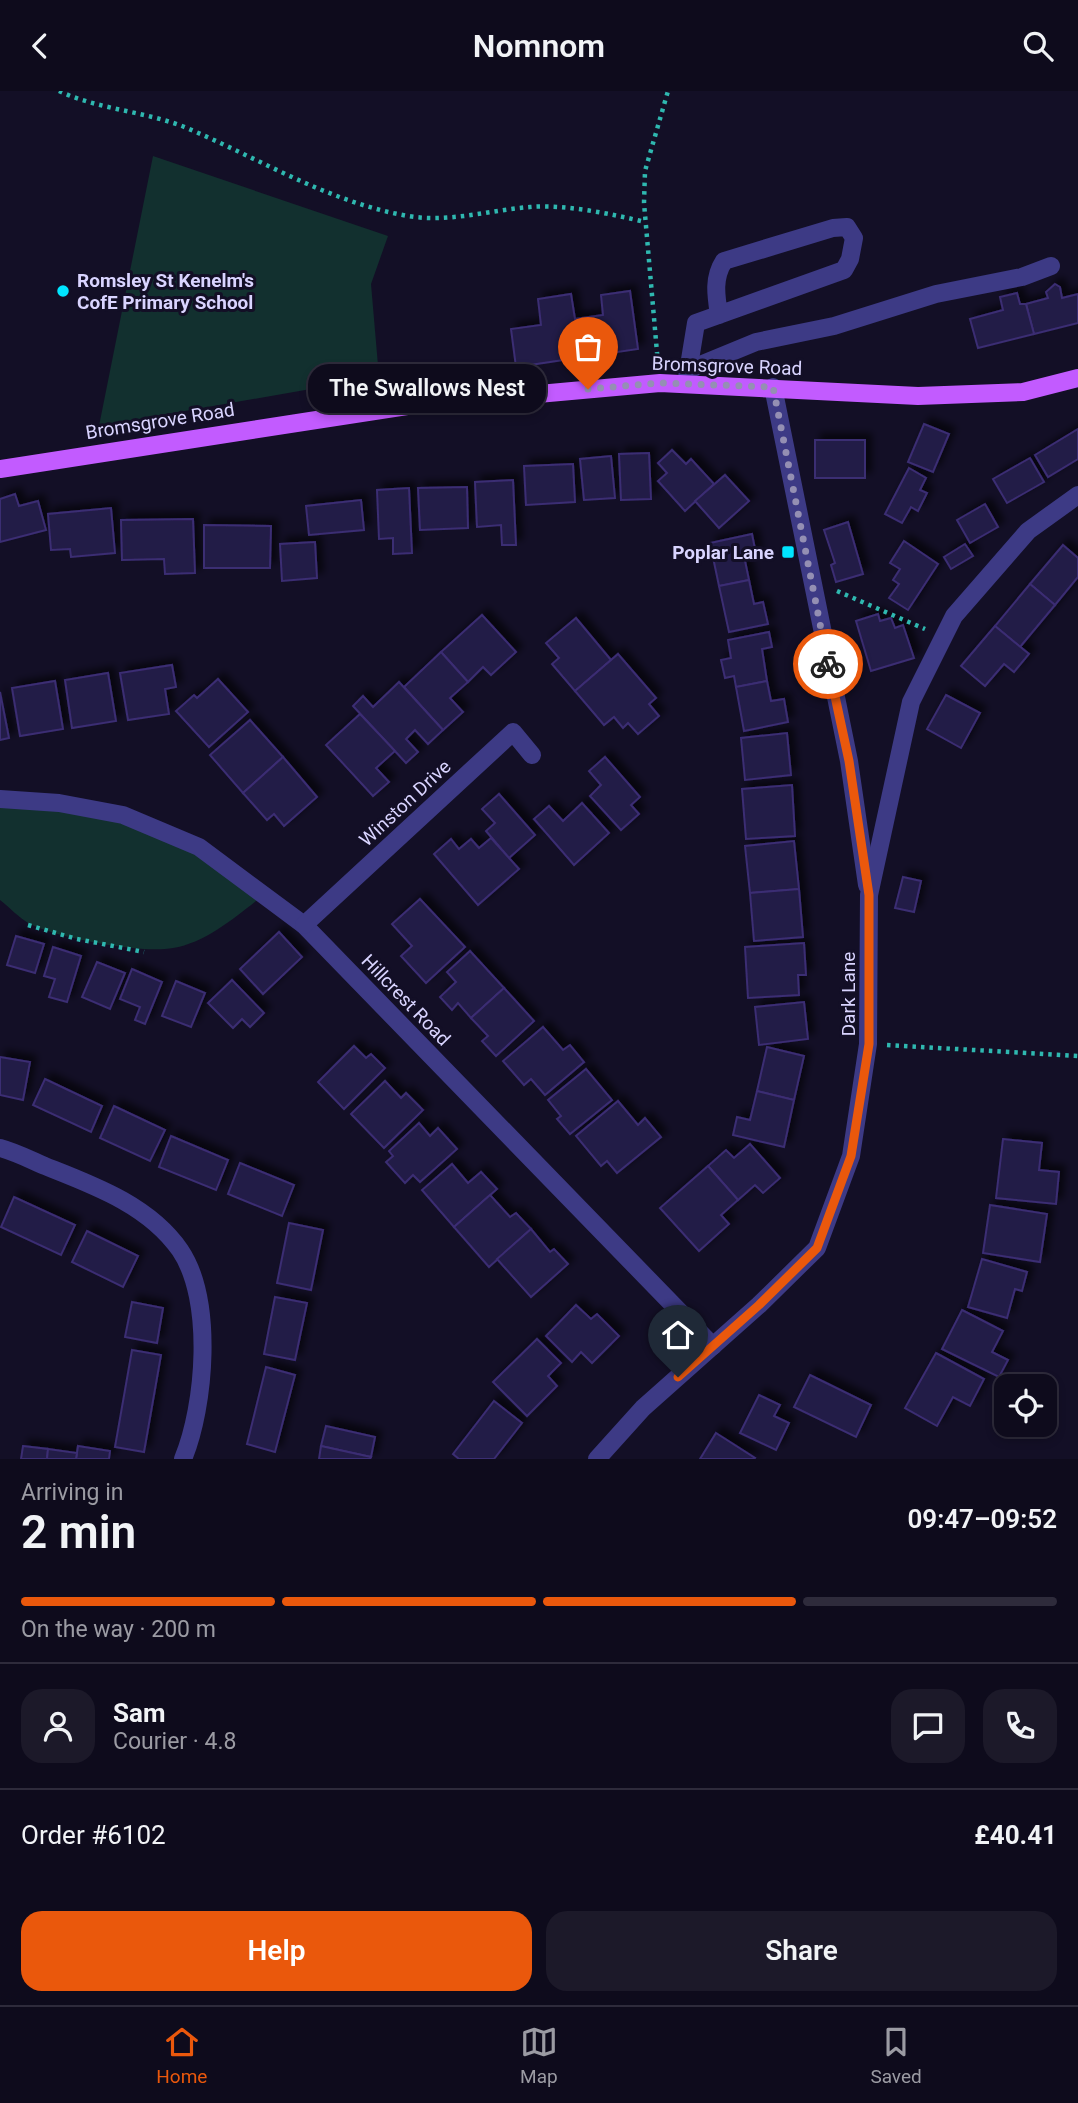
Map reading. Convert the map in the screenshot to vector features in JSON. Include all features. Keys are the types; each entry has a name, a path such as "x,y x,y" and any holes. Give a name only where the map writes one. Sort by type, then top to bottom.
{"main road":[{"name":"Bromsgrove Road","path":"0,469 407,406 660,383 687,377 773,387 918,396 1023,392 1078,378"}],"street":[{"path":"687,377 696,323 719,315 844,270 850,259 854,237 847,227 832,228 724,261 719,269 716,288 719,315"},
{"path":"687,377 756,342 834,326 925,297 1022,277 1051,266"},
{"path":"773,387 810,581 849,761 869,895"},
{"name":"Dark Lane","path":"597,1459 643,1408 817,1248 851,1156 869,1044 869,895 911,702 941,636 954,616 1028,531 1078,495"},
{"name":"Winston Drive","path":"304,925 513,732 532,755"},
{"name":"Hillcrest Road","path":"0,799 59,803 123,815 199,847 304,925 713,1346"},
{"path":"0,1149 104,1189 151,1220 180,1251 196,1288 202,1331 199,1392 191,1441 183,1459"}],"path":[{"path":"59,91 147,114 183,127 294,180 409,216 465,217 532,206 612,214 645,222"},
{"path":"660,383 645,222 645,171 668,91"},
{"path":"810,581 941,636"},
{"path":"28,925 77,939 144,952"},
{"path":"869,1044 1078,1056"}],"green space":[{"path":"153,156 388,236 371,284 379,377 99,426"},
{"path":"0,801 122,818 198,849 261,897 208,935 173,948 121,947 43,929 26,922 0,900"}],"building":[{"path":"1055,284 1060,287 1062,298 1078,294 1078,323 1034,334 1026,304 1048,298 1046,292"},
{"path":"630,291 638,349 516,367 511,329 541,325 538,299 571,294 575,319 603,315 601,295"},
{"path":"1017,293 1020,304 1026,304 1034,334 978,348 970,319 1003,310 1000,297"},
{"path":"924,424 949,434 933,472 908,462"},
{"path":"1078,429 1078,459 1048,477 1035,455"},
{"path":"815,440 865,440 865,478 815,478"},
{"path":"672,450 686,464 691,459 714,484 685,511 658,481 667,473 658,463"},
{"path":"649,453 651,499 621,500 619,454"},
{"path":"611,456 615,498 584,500 580,459"},
{"path":"1030,458 1044,482 1007,503 993,479"},
{"path":"573,464 575,502 526,505 524,466"},
{"path":"909,468 926,478 920,490 927,493 918,511 911,507 902,523 885,514"},
{"path":"725,475 749,501 719,528 695,501"},
{"path":"513,480 516,545 502,545 501,525 477,527 475,482"},
{"path":"467,487 468,528 420,530 418,488"},
{"path":"409,488 412,553 393,554 393,538 379,539 377,490"},
{"path":"15,494 19,506 38,501 46,530 0,542 0,499"},
{"path":"361,500 364,530 309,535 306,506"},
{"path":"985,504 998,527 970,543 957,520"},
{"path":"111,508 115,553 71,557 70,549 51,550 48,514"},
{"path":"193,519 195,573 165,574 164,559 122,560 121,520"},
{"path":"848,522 863,574 836,582 831,565 835,563 824,530"},
{"path":"204,525 271,526 270,568 204,568"},
{"path":"752,534 756,554 744,556 749,580 719,586 710,543"},
{"path":"904,541 938,564 908,610 889,598 899,584 893,580 900,569 890,563"},
{"path":"315,542 317,578 282,581 280,544"},
{"path":"965,544 973,556 951,569 944,557"},
{"path":"1063,545 1078,558 1078,577 1055,605 1030,584"},
{"path":"749,580 754,604 763,602 768,624 729,632 719,586"},
{"path":"1030,584 1055,605 1020,647 995,626"},
{"path":"878,614 880,621 891,618 895,628 903,625 914,658 871,671 856,621"},
{"path":"482,615 516,652 491,675 483,667 468,682 441,652"},
{"path":"576,618 611,660 575,691 552,664 559,658 546,643"},
{"path":"995,626 1029,654 1014,672 1004,664 985,686 961,666"},
{"path":"769,632 772,647 762,649 767,681 736,687 734,676 725,678 721,660 731,658 728,640"},
{"path":"441,652 468,682 450,698 463,712 443,730 404,687"},
{"path":"618,654 656,698 649,704 659,716 638,734 628,723 623,728 614,717 604,725 575,691"},
{"path":"172,665 176,687 165,689 169,714 128,720 120,673"},
{"path":"108,673 116,721 72,728 65,680"},
{"path":"218,679 248,712 209,747 176,711 194,695 197,698"},
{"path":"55,681 63,729 20,736 12,688"},
{"path":"767,681 771,701 784,699 788,722 744,731 736,687"},
{"path":"399,682 443,730 428,744 415,730 406,739 418,752 406,763 353,706 363,696 373,707"},
{"path":"0,692 9,738 0,740"},
{"path":"946,695 980,713 961,748 927,729"},
{"path":"360,714 395,751 376,768 389,782 373,796 326,745"},
{"path":"250,720 283,757 243,793 210,755"},
{"path":"787,733 791,775 745,780 741,738"},
{"path":"283,757 317,797 284,826 274,814 267,820 243,793"},
{"path":"605,757 640,797 631,805 639,814 621,830 590,796 601,785 589,771"},
{"path":"792,785 795,836 746,839 742,789"},
{"path":"499,794 535,835 509,858 486,831 495,823 482,809"},
{"path":"582,803 609,833 574,865 534,819 549,806 563,821"},
{"path":"491,838 519,869 478,905 434,854 451,839 459,849 471,839 479,848"},
{"path":"794,841 799,889 750,893 745,846"},
{"path":"903,877 921,881 914,912 895,908"},
{"path":"799,889 803,937 754,941 750,893"},
{"path":"420,899 465,947 426,983 401,956 412,946 392,924"},
{"path":"279,932 302,957 263,994 240,969"},
{"path":"16,936 44,944 35,973 7,965"},
{"path":"804,943 806,975 798,975 799,995 748,998 745,947"},
{"path":"53,947 81,956 67,1002 49,997 55,979 44,976"},
{"path":"470,951 504,988 471,1018 458,1003 452,1010 440,997 456,982 447,972"},
{"path":"97,962 125,973 110,1009 82,997"},
{"path":"132,969 162,982 145,1024 135,1020 140,1007 120,999"},
{"path":"232,980 264,1013 250,1027 242,1019 233,1028 208,1003"},
{"path":"176,981 205,993 191,1027 162,1016"},
{"path":"504,988 534,1021 496,1056 482,1041 488,1036 471,1018"},
{"path":"804,1002 808,1039 759,1045 755,1007"},
{"path":"543,1027 563,1050 570,1045 584,1062 545,1095 531,1079 524,1085 503,1061"},
{"path":"354,1046 366,1058 371,1054 385,1068 344,1109 318,1082"},
{"path":"767,1047 804,1056 794,1100 757,1091"},
{"path":"0,1057 30,1062 23,1100 0,1095"},
{"path":"586,1069 612,1100 570,1134 557,1119 561,1116 548,1100"},
{"path":"45,1079 102,1106 91,1132 33,1105"},
{"path":"385,1081 401,1098 406,1093 423,1110 384,1148 351,1114"},
{"path":"757,1091 794,1100 784,1147 733,1135 737,1117 750,1120"},
{"path":"618,1101 638,1125 645,1118 661,1137 617,1173 607,1161 601,1166 576,1136"},
{"path":"114,1106 165,1130 150,1161 100,1138"},
{"path":"419,1123 430,1136 438,1128 457,1149 420,1182 413,1175 405,1183 386,1162 393,1156 389,1151"},
{"path":"171,1136 228,1160 216,1190 159,1167"},
{"path":"1003,1139 1042,1143 1039,1170 1059,1172 1056,1204 996,1198"},
{"path":"750,1144 780,1178 763,1193 755,1185 738,1200 708,1166 726,1150 734,1158"},
{"path":"240,1163 294,1185 282,1216 228,1194"},
{"path":"452,1164 468,1183 481,1172 497,1189 454,1227 422,1190"},
{"path":"708,1166 738,1200 721,1215 729,1224 699,1251 660,1208"},
{"path":"490,1195 510,1217 516,1213 531,1229 489,1267 454,1227"},
{"path":"14,1197 75,1225 61,1255 1,1227"},
{"path":"990,1205 1047,1214 1040,1262 983,1253"},
{"path":"289,1223 323,1230 311,1290 277,1283"},
{"path":"531,1229 550,1252 554,1249 568,1264 531,1297 497,1259"},
{"path":"87,1231 138,1256 123,1287 72,1262"},
{"path":"982,1259 1027,1272 1022,1291 1015,1289 1007,1318 968,1307"},
{"path":"275,1297 307,1303 295,1360 264,1354"},
{"path":"132,1302 163,1308 157,1343 125,1337"},
{"path":"576,1305 591,1319 597,1314 619,1336 592,1363 581,1352 572,1362 546,1336"},
{"path":"962,1310 1003,1331 992,1352 1008,1360 1001,1374 994,1375 942,1349"},
{"path":"537,1339 561,1363 548,1376 557,1386 527,1416 493,1382"},
{"path":"132,1350 161,1355 144,1452 115,1447"},
{"path":"936,1353 984,1379 970,1406 953,1397 937,1426 905,1408"},
{"path":"266,1367 295,1375 275,1452 247,1444"},
{"path":"810,1375 871,1405 856,1437 794,1407"},
{"path":"759,1395 780,1405 774,1416 789,1423 776,1450 740,1433"},
{"path":"494,1401 522,1423 494,1459 459,1459 453,1454"},
{"path":"326,1426 375,1437 371,1457 321,1446"},
{"path":"716,1433 755,1458 700,1459"},
{"path":"23,1446 48,1449 47,1459 21,1459"},
{"path":"78,1446 110,1451 109,1459 76,1459"},
{"path":"321,1446 371,1457 319,1459"},
{"path":"48,1449 77,1453 76,1459 47,1459"}],"way so far":[{"path":"588,389 660,383 773,387 828,664"}],"place":[{"name":"Romsley St Kenelm's CofE Primary School","path":"63,291"},
{"name":"The Swallows Nest","path":"588,389"},
{"name":"Poplar Lane","path":"788,552"}],"route":[{"path":"678,1377 759,1305 817,1248 851,1156 869,1044 869,895 849,761 828,664"}]}
